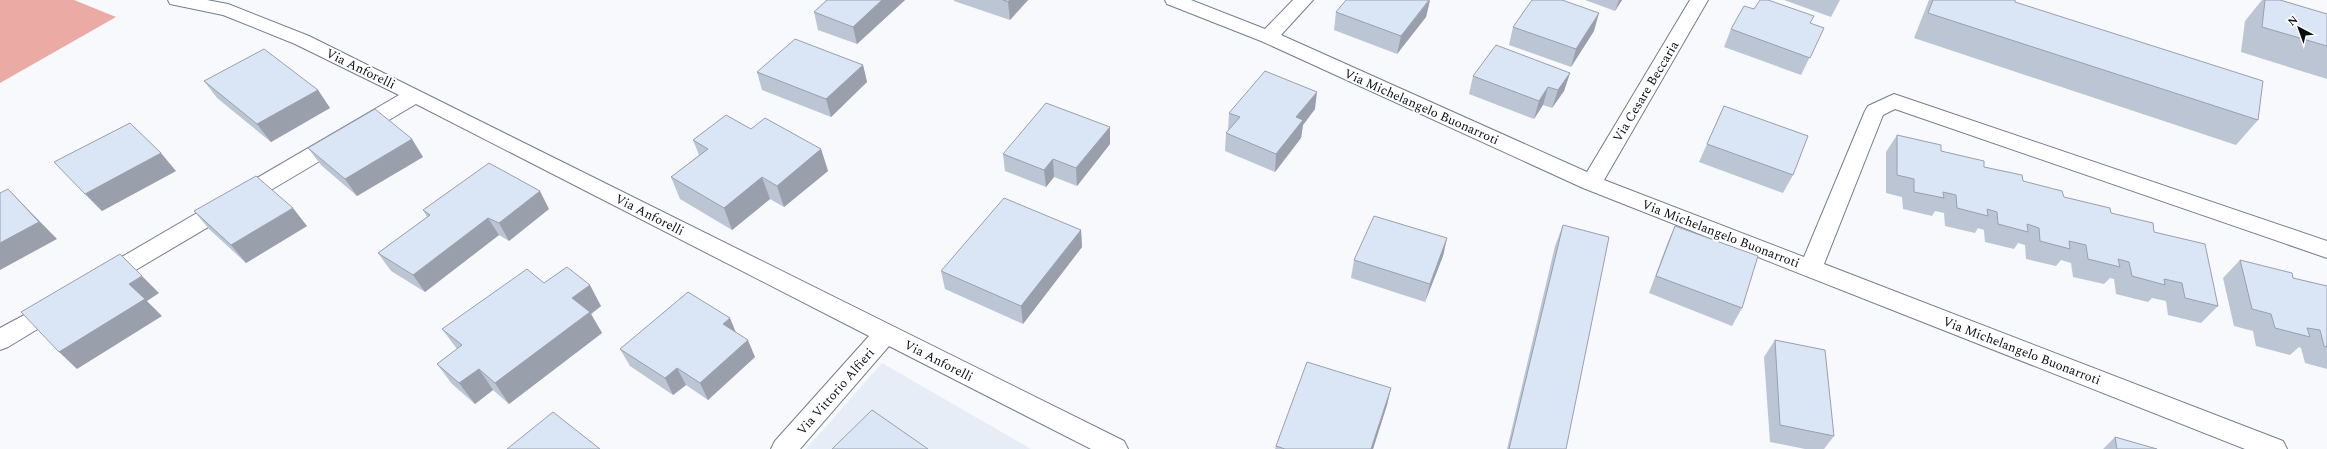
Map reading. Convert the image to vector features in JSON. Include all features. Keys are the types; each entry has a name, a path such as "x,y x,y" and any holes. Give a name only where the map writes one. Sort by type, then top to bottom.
{"street":[{"name":"Via Anforelli","path":"177,0 228,10 302,40 415,95 1115,449"},
{"name":"Via Michelangelo Buonarroti","path":"1174,0 1268,37 1591,183 2274,449"},
{"path":"1268,37 1304,0"},
{"name":"Via Cesare Beccaria","path":"1591,183 1699,0"},
{"path":"0,340 415,95"},
{"path":"1811,268 1875,111 1894,101 2327,250"},
{"name":"Via Vittorio Alfieri","path":"784,449 886,333"}],"shaded area":[{"path":"0,0 74,0 116,17 0,83"},
{"path":"882,363 1031,449 806,449"}],"building":[{"path":"827,0 882,0 853,27 814,12"},
{"path":"1346,0 1429,0 1401,36 1336,12"},
{"path":"1532,0 1562,0 1599,13 1576,49 1513,27"},
{"path":"1760,0 1768,0 1814,16 1810,23 1824,28 1810,58 1731,29 1744,6 1754,9"},
{"path":"1933,0 2015,0 2015,2 2263,81 2258,120 1928,13"},
{"path":"2265,0 2280,0 2327,14 2327,46 2262,27"},
{"path":"795,39 863,65 826,99 757,72"},
{"path":"1496,45 1570,73 1558,90 1548,87 1539,101 1473,76"},
{"path":"264,49 318,90 257,124 204,81"},
{"path":"1265,71 1317,92 1296,117 1303,120 1276,154 1226,133 1240,117 1229,113"},
{"path":"1046,103 1110,127 1076,168 1053,159 1044,170 1003,154"},
{"path":"1724,106 1808,136 1793,175 1707,144"},
{"path":"375,109 412,139 345,179 308,148"},
{"path":"726,115 751,129 765,118 821,149 777,186 762,177 724,208 671,177 708,149 693,140"},
{"path":"130,123 161,153 85,194 54,162"},
{"path":"1897,135 1941,145 1941,151 1984,161 1984,167 2022,175 2023,181 2062,191 2064,197 2110,208 2111,213 2153,223 2154,232 2205,244 2218,306 2185,298 2182,283 2164,279 2165,285 2132,276 2129,262 2118,259 2120,267 2088,259 2086,245 2069,241 2070,249 2040,241 2039,228 2027,224 2028,232 1998,224 1997,212 1987,209 1988,216 1957,208 1956,195 1943,192 1944,198 1914,192 1914,179 1897,175"},
{"path":"489,163 540,191 499,223 488,218 413,275 378,253 430,215 423,210"},
{"path":"256,176 293,208 231,245 194,211"},
{"path":"8,189 39,222 0,243 0,193"},
{"path":"1004,198 1081,230 1021,306 941,271"},
{"path":"1374,216 1447,238 1430,284 1354,260"},
{"path":"1563,225 1609,237 1566,449 1509,449"},
{"path":"1675,226 1758,256 1742,308 1656,276"},
{"path":"120,254 142,276 129,284 145,299 59,352 21,312"},
{"path":"2240,260 2292,273 2293,278 2327,286 2327,347 2324,346 2320,330 2307,328 2310,337 2275,328 2271,314 2252,309"},
{"path":"567,267 590,285 572,298 590,312 495,383 479,369 459,383 437,364 462,345 442,329 527,269 544,283"},
{"path":"688,292 730,318 723,324 748,340 700,383 677,368 665,378 620,349"},
{"path":"1775,340 1825,350 1834,436 1780,425"},
{"path":"1307,362 1391,388 1371,449 1285,449 1276,446"},
{"path":"872,410 928,449 832,449"},
{"path":"553,412 600,449 507,449"},
{"path":"2115,437 2157,449 2117,449"}]}
